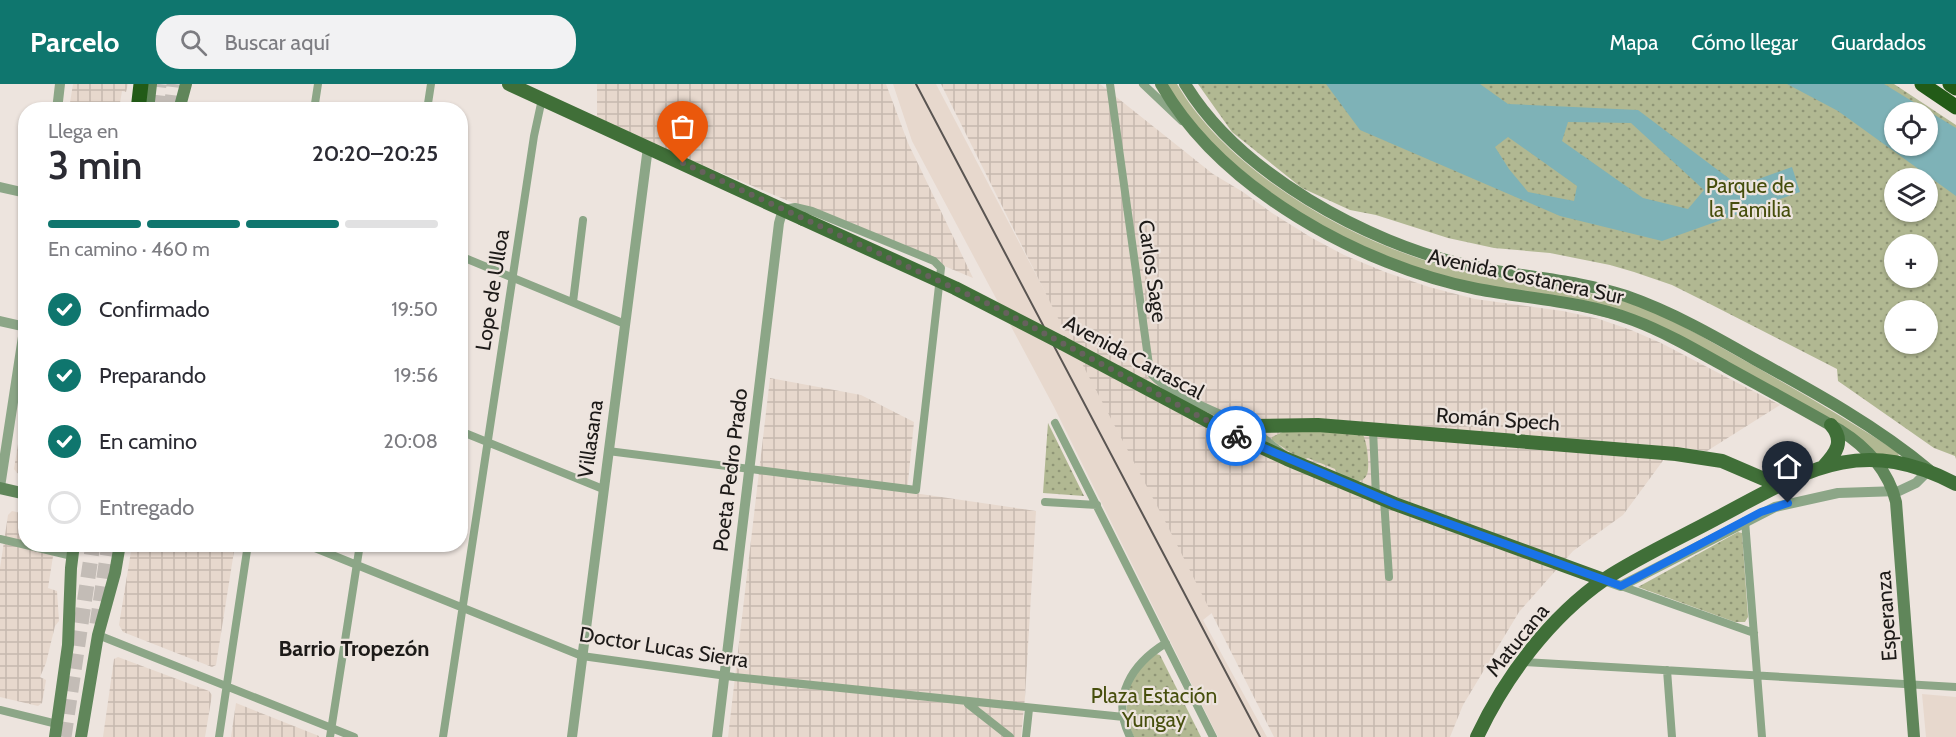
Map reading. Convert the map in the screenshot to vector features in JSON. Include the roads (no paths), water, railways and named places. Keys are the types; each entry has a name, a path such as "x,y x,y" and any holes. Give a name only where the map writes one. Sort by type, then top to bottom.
{"highway":[{"path":"139,102 141,84"},
{"path":"1922,84 1956,107"},
{"path":"1950,84 1956,88"}],"main road":[{"path":"149,102 151,84"},
{"path":"181,102 187,84"},
{"path":"184,102 187,84"},
{"name":"Avenida Carrascal","path":"509,84 993,306 1209,421 1254,434 1287,459 1380,497 1604,580"},
{"name":"Avenida Costanera Sur","path":"1161,84 1196,133 1233,169 1279,205 1317,228 1402,267 1452,283 1564,301 1634,321 1692,348 1851,436 1875,460 1894,492"},
{"name":"Avenida Costanera Sur","path":"1185,84 1209,116 1251,157 1299,193 1343,219 1400,245 1443,259 1483,269 1596,287 1659,309 1721,340 1839,407 1895,444 1929,470"},
{"name":"Román Spech","path":"1254,434 1274,425 1318,425 1696,456 1733,465 1778,485"},
{"path":"1824,466 1834,456 1839,443 1838,435 1831,425"},
{"name":"Matucana","path":"1477,737 1496,701 1522,662 1576,603 1604,580 1645,556 1778,485 1824,466 1861,460 1902,463 1929,470 1956,484"},
{"path":"0,488 18,492"},
{"name":"Esperanza","path":"1894,492 1898,513 1914,737"},
{"path":"55,737 69,637 73,552"},
{"path":"81,737 98,635 119,552"}],"street":[{"path":"58,102 60,84"},
{"path":"315,102 318,84"},
{"path":"428,102 431,84"},
{"name":"Carlos Sage","path":"1110,84 1149,372 1158,381 1181,395 1254,434"},
{"path":"1143,84 1196,133"},
{"name":"Lope de Ulloa","path":"443,737 512,277 542,99"},
{"name":"Villasana","path":"572,737 648,147"},
{"path":"0,187 18,191"},
{"path":"608,451 916,490 941,268 934,261 812,211 795,207 783,209"},
{"name":"Poeta Pedro Prado","path":"717,737 779,223 783,209"},
{"path":"573,302 583,220"},
{"path":"468,259 625,324"},
{"path":"0,321 18,323"},
{"path":"0,488 18,370"},
{"path":"1055,423 1213,737"},
{"path":"1373,430 1389,577"},
{"path":"468,434 603,489"},
{"path":"1621,586 1774,507 1838,493 1894,492 1912,486 1929,470"},
{"path":"1046,502 1097,505"},
{"path":"1745,521 1762,737"},
{"path":"0,539 18,542"},
{"path":"219,737 247,552"},
{"name":"Doctor Lucas Sierra","path":"324,552 582,656 725,675 1029,709 1124,717"},
{"path":"331,732 359,552"},
{"name":"Avenida Carrascal","path":"1604,580 1754,633"},
{"path":"98,635 227,686 331,732 354,737"},
{"path":"1130,737 1124,717 1124,692 1130,677 1143,659 1166,643"},
{"path":"1522,662 1956,687"},
{"path":"1667,670 1672,737"},
{"path":"965,702 1010,737"},
{"path":"1026,737 1029,709"},
{"path":"0,710 57,724"}],"water":[{"path":"1326,84 1480,84 1508,104 1638,110 1739,186 1792,167 1800,192 1662,241 1560,216 1360,130","holes":["1568,122 1631,123 1704,190 1688,209 1643,198 1562,141","1508,137 1577,186 1574,201 1528,192 1495,147"]},
{"path":"1787,84 1884,84 1913,102 1884,102 1884,144 1838,111"},
{"path":"1938,117 1956,128 1956,196 1938,183 1938,168 1917,168 1900,156 1938,156"}],"tunnel":[{"path":"157,102 159,84"},
{"path":"172,102 174,84"},
{"path":"64,737 92,552"},
{"path":"97,624 108,552"}],"railway":[{"path":"916,84 1260,737"}],"district":[{"name":"Barrio Tropezón","path":"354,648"}],"park label":[{"name":"Parque de la Familia","path":"1750,197"},
{"name":"Plaza Estación Yungay","path":"1154,707"}]}
